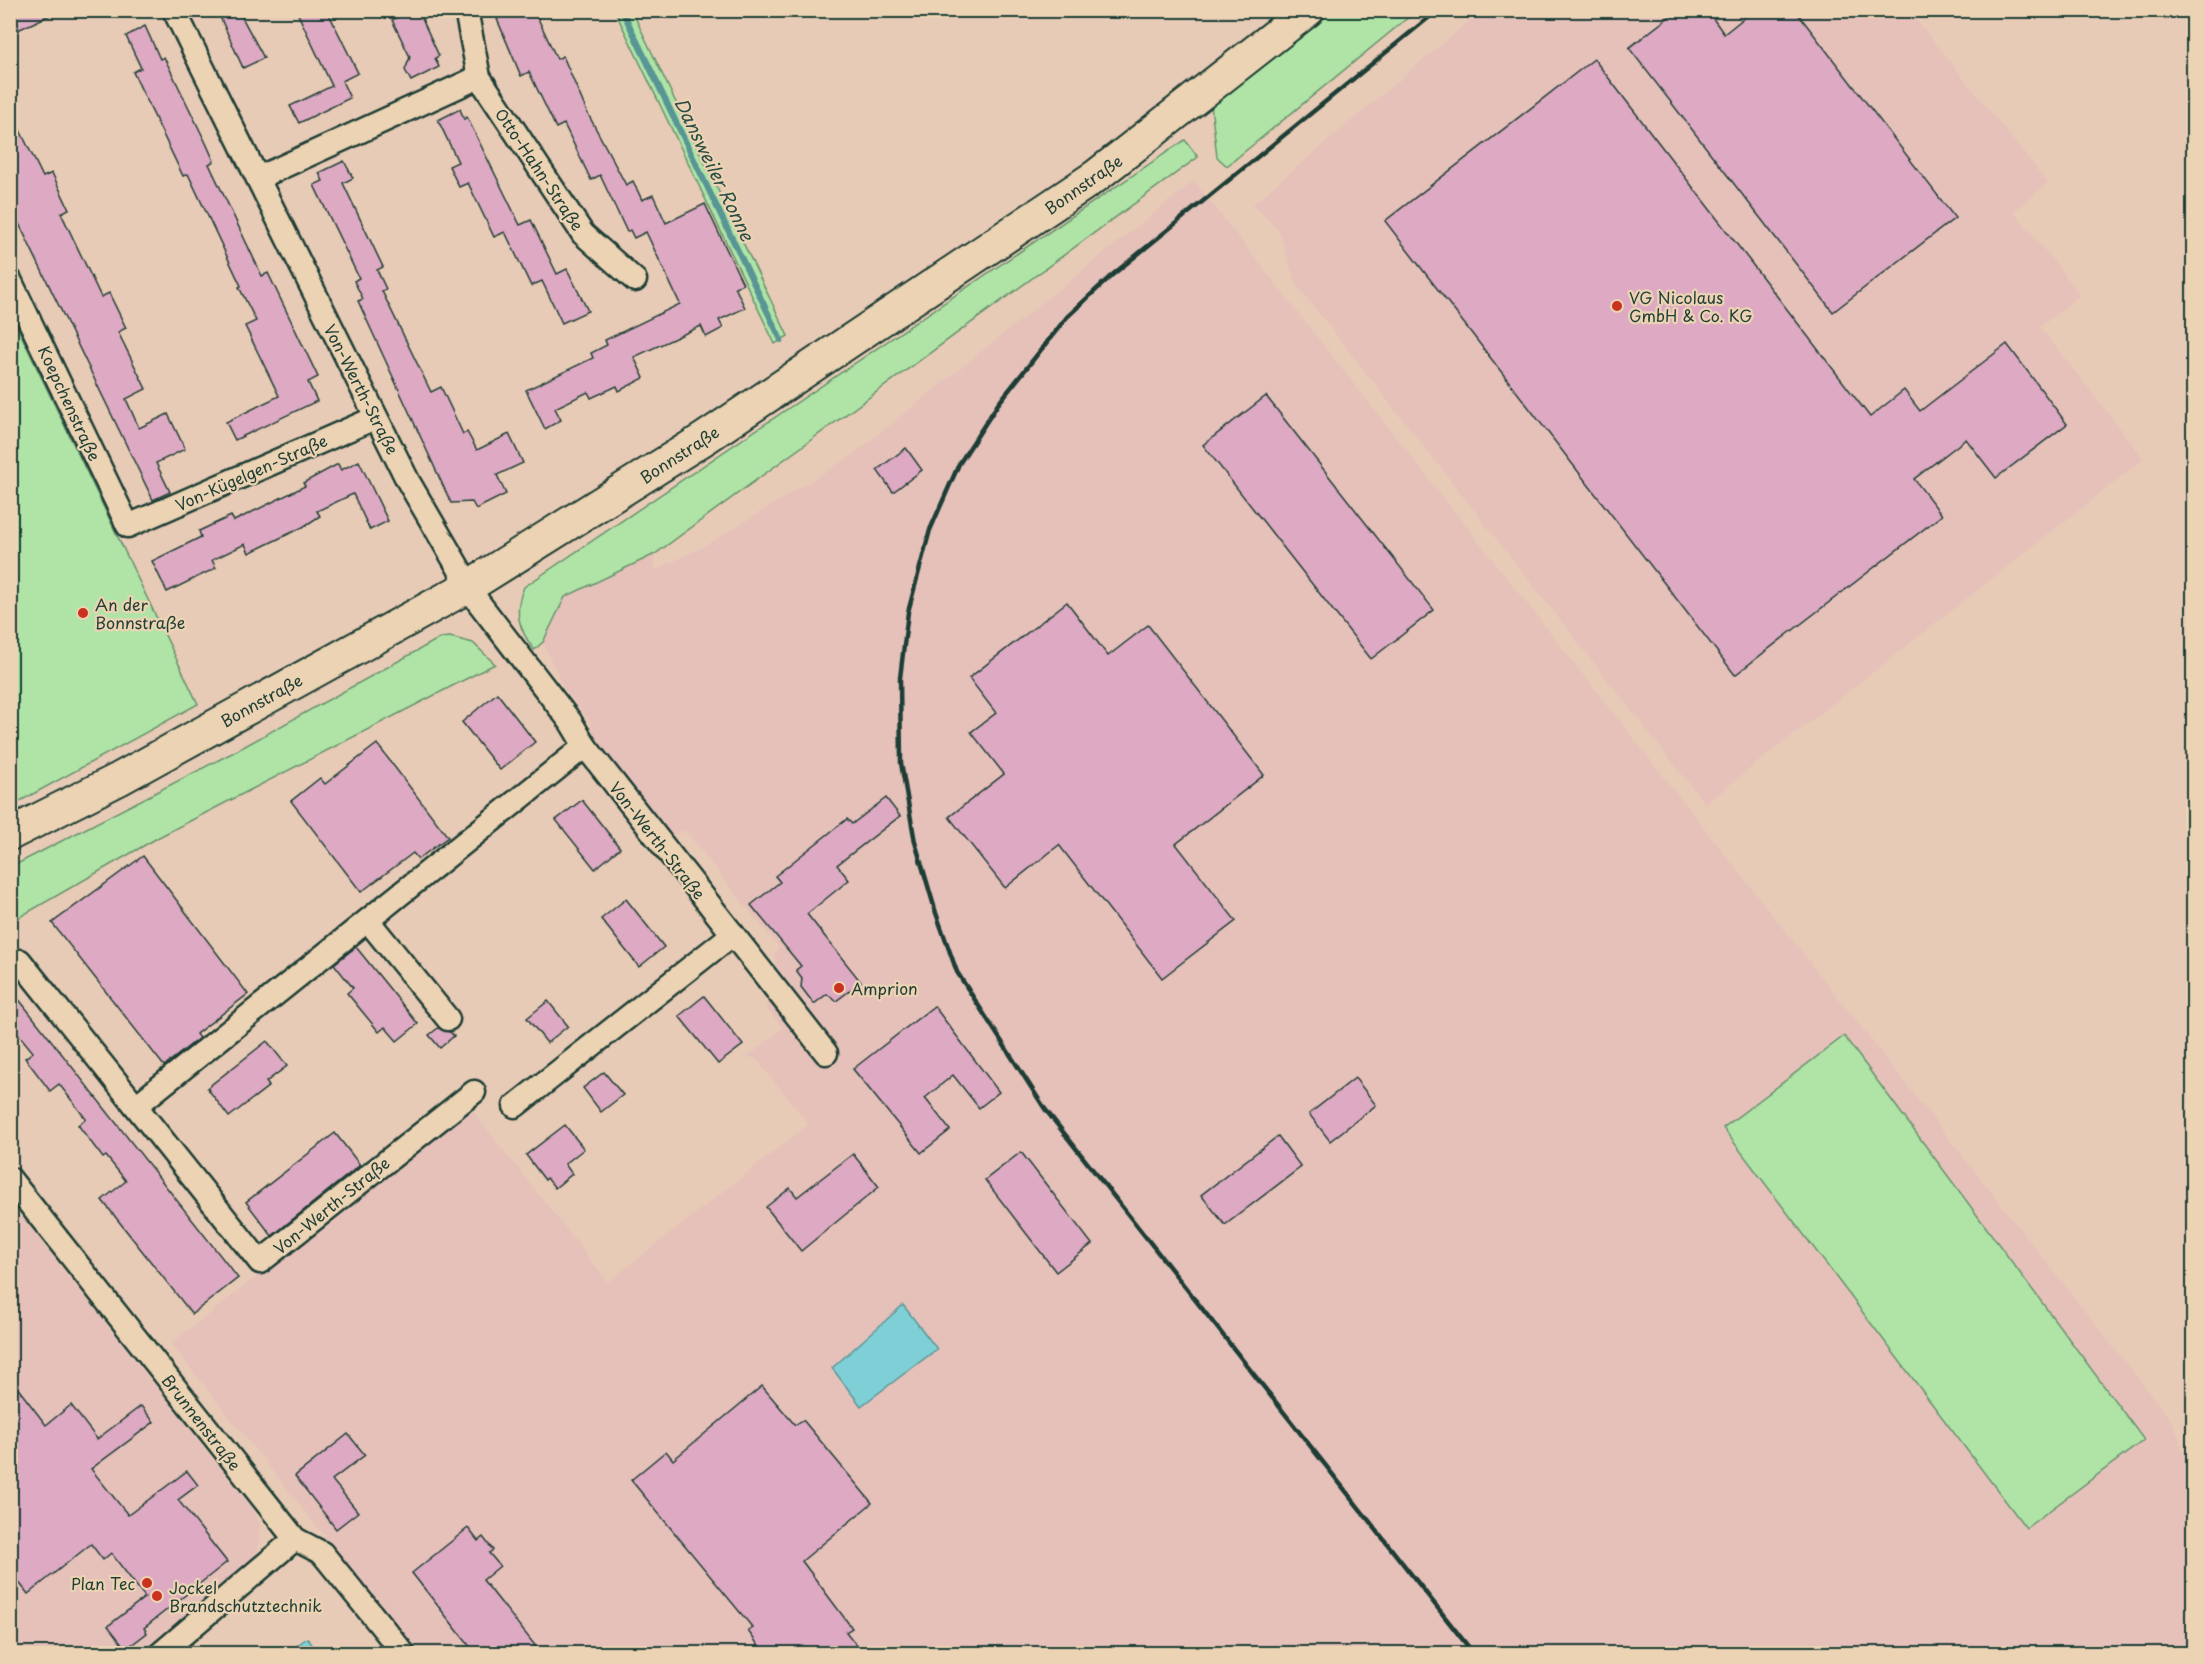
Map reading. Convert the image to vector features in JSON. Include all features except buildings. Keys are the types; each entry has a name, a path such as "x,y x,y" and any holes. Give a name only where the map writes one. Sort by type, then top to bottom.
{"main road":[{"name":"Bonnstraße","path":"10,834 119,779 469,586 705,438 1096,176 1308,10"}],"street":[{"name":"Von-Werth-Straße","path":"174,10 375,418 479,603 572,724 585,746 826,1053"},
{"name":"Otto-Hahn-Straße","path":"466,10 479,77 583,234 635,280"},
{"path":"258,178 479,77"},
{"name":"Koepchenstraße","path":"10,280 128,526"},
{"name":"Von-Kügelgen-Straße","path":"128,526 375,418"},
{"path":"136,1106 369,922 585,746"},
{"path":"369,922 448,1019"},
{"path":"515,1106 733,934"},
{"name":"Von-Werth-Straße","path":"20,961 260,1262 474,1092"},
{"name":"Brunnenstraße","path":"10,1179 295,1539 322,1553 404,1653"},
{"path":"159,1653 295,1539"}],"shaded area":[{"path":"1481,11 1909,11 2048,183 2014,211 2080,295 2040,327 2144,459 1705,804 1296,284 1279,231 1253,204"},
{"path":"1194,181 2174,1424 2193,1478 2193,1653 418,1653 171,1344 470,1108 608,1282 803,1129 808,1123 755,1058 747,1057 783,1028 765,1006 790,986 776,967 774,953 779,948 685,830 676,835 670,833 593,736 590,722 563,687 543,642 565,597 655,554 653,571 703,547 850,457"},
{"path":"10,1202 253,1509 260,1524 258,1551 246,1569 138,1653 11,1653"}],"green space":[{"path":"615,11 632,11 788,336 775,344"},
{"path":"1330,11 1416,11 1227,166 1217,157 1211,105"},
{"path":"1185,140 1198,157 655,554 565,597 543,642 534,650 519,620 519,604 524,587"},
{"name":"An der Bonnstraße","path":"10,312 198,704 11,806 10,806"},
{"path":"450,637 473,643 495,664 159,837 11,922 11,867 236,751 440,638"},
{"path":"1844,1036 2144,1440 2026,1528 1723,1128"}],"water":[{"path":"903,1305 937,1349 861,1406 832,1368"},
{"path":"307,1638 319,1653 287,1653"}],"waterway":[{"name":"Dansweiler Ronne","path":"622,10 781,340"}],"railway":[{"path":"1438,10 1111,276 1067,317 998,404 959,464 930,530 908,612 900,678 901,763 915,842 936,913 957,972 1045,1109 1474,1654"}],"place":[{"name":"VG Nicolaus GmbH & Co. KG","path":"1617,306"},
{"name":"An der Bonnstraße","path":"83,613"},
{"name":"Amprion","path":"839,988"},
{"name":"Plan Tec","path":"147,1583"},
{"name":"Jockel Brandschutztechnik","path":"157,1596"}]}
